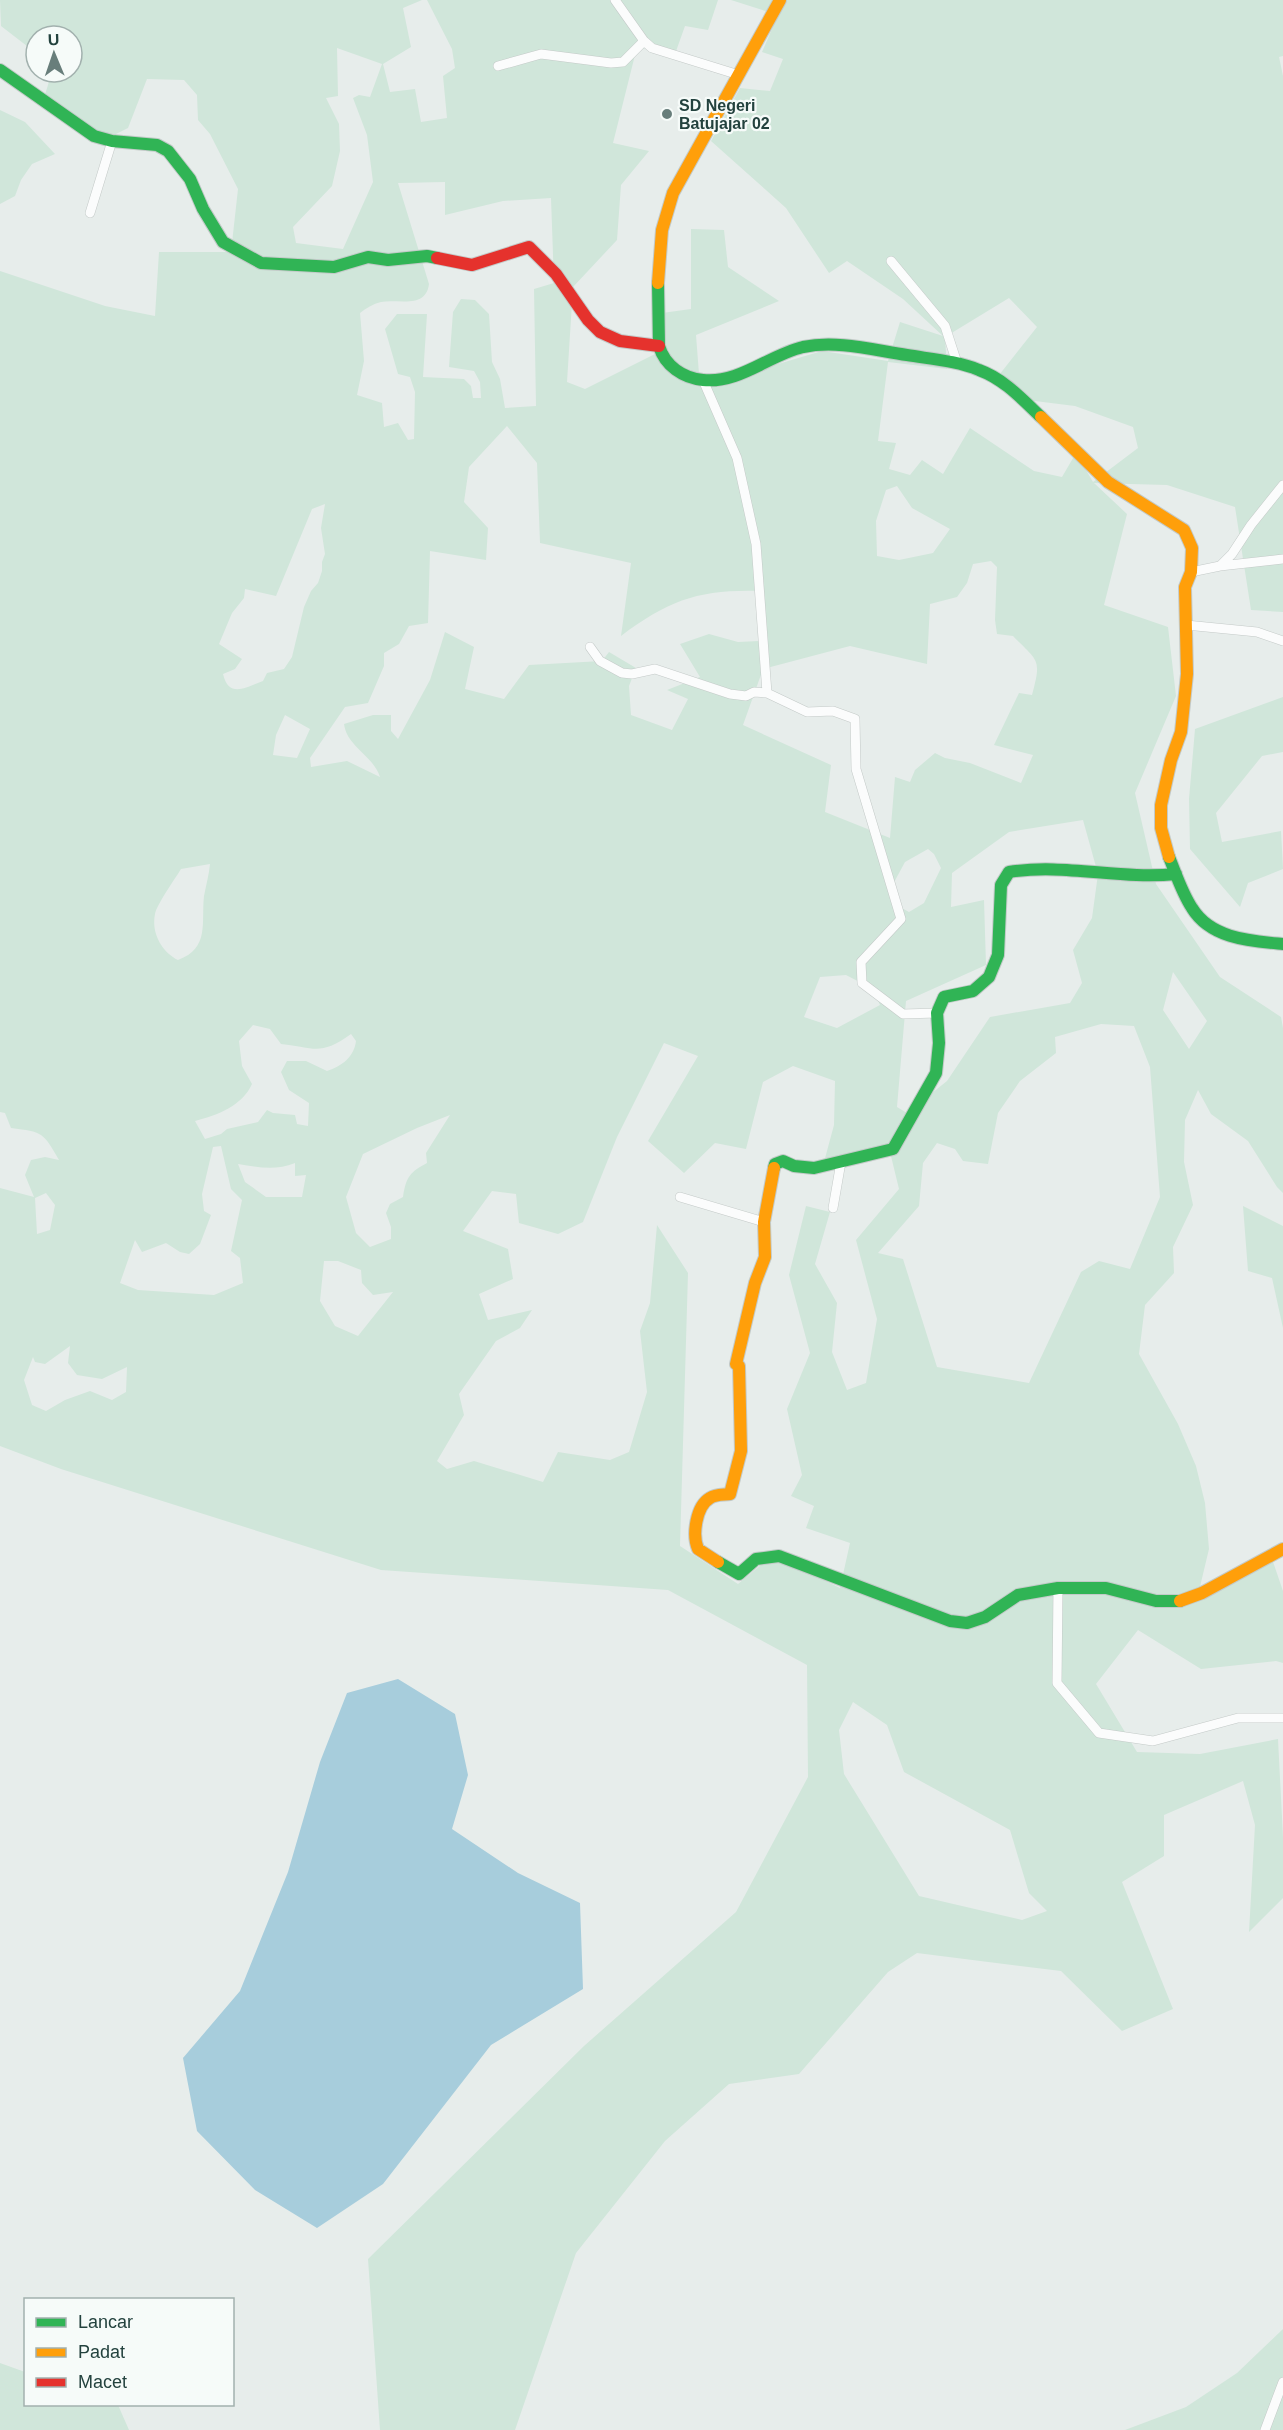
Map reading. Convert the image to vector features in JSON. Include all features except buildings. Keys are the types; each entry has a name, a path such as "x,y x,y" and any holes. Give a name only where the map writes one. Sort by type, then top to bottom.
{"street":[{"path":"615,0 644,41 652,48 740,75"},
{"path":"780,0 673,193 666,211 660,238 659,346 662,356 674,370 703,380 738,375 788,351 818,345 857,346 957,363 981,370 998,378 1011,388 1108,482 1184,530 1192,548 1191,572 1185,587 1186,674 1181,732 1171,760 1161,805 1161,828 1166,850 1192,909 1211,928 1242,940 1283,944"},
{"path":"498,66 541,54 611,63 623,62 644,41"},
{"path":"0,70 94,136 112,141 158,146 168,150 190,179 203,209 223,242 261,263 334,267 368,257 388,260 427,256 472,265 529,247 543,259 596,329 610,338 659,346"},
{"path":"90,213 112,141"},
{"path":"891,261 945,326 957,363"},
{"path":"703,380 737,458 756,544 767,693"},
{"path":"1220,566 1232,554 1251,525 1283,485"},
{"path":"1191,572 1220,566 1283,559"},
{"path":"1186,625 1257,632 1283,641"},
{"path":"590,647 600,661 622,673 632,674 655,669 730,694 746,696 754,692 767,693 807,712 833,711 855,719 856,769 901,919 861,962 862,983 903,1014 937,1013"},
{"path":"1176,874 1121,877 1082,871 1026,868 1009,872 1001,885 998,955 989,977 973,991 944,997 940,1003 937,1013 939,1043 936,1073 892,1149 887,1153 860,1156 818,1169 797,1168 783,1161 774,1164 764,1222 765,1257 755,1283 736,1364 739,1366 741,1451 730,1494 710,1497 699,1517 694,1536 698,1549 739,1574 748,1564 763,1556 779,1556 950,1621 967,1623 985,1617 1018,1595 1058,1588 1106,1588 1156,1601 1179,1601 1202,1593 1283,1549"},
{"path":"834,1208 841,1162"},
{"path":"680,1197 764,1222"},
{"path":"1058,1588 1057,1683 1099,1733 1153,1741 1239,1718 1283,1718"},
{"path":"1265,2430 1283,2382"}],"green space":[{"path":"0,0 422,0 403,8 411,47 383,64 390,92 415,89 421,122 447,118 443,76 455,68 452,49 427,0 718,0 708,30 685,26 675,54 637,47 613,143 649,151 621,185 617,240 573,287 567,382 585,389 657,353 662,313 691,309 691,229 724,230 728,267 779,301 696,335 700,387 822,351 888,361 900,322 943,336 903,299 847,261 829,273 786,208 711,141 740,88 770,91 783,59 762,52 778,15 731,0 1283,0 1283,56 1279,57 1283,76 1283,612 1251,610 1235,507 1167,485 1094,483 1127,514 1104,605 1168,627 1176,696 1135,793 1156,884 1220,977 1281,1017 1283,1028 1283,1193 1248,1141 1211,1114 1198,1090 1185,1120 1184,1162 1193,1205 1173,1247 1174,1273 1145,1305 1139,1354 1178,1424 1196,1466 1205,1503 1209,1549 1198,1595 1270,1553 1283,1591 1283,1663 1276,1661 1201,1669 1138,1630 1096,1684 1137,1752 1200,1754 1278,1739 1283,1837 1283,1898 1249,1932 1255,1825 1243,1781 1164,1815 1164,1856 1122,1882 1173,2009 1122,2031 1061,1971 917,1953 888,1972 799,2074 729,2084 665,2141 576,2253 515,2430 380,2430 368,2259 584,2046 736,1912 808,1777 807,1665 668,1590 381,1570 61,1469 0,1446 0,1188 34,1197 25,1175 31,1160 45,1157 59,1160 41,1135 11,1128 5,1113 0,1112 0,271 105,306 155,316 159,252 231,252 238,189 210,134 198,120 197,95 184,80 147,79 128,128 112,136 98,136 43,101 48,84 84,84 84,24 24,24 24,44 1,26","holes":["337,48 382,64 370,97 359,95 353,98 367,135 373,182 343,249 296,243 293,227 332,186 340,151 339,124 326,98 338,96","445,182 445,215 503,201 551,198 554,283 534,289 536,406 505,408 500,379 492,362 489,314 475,300 461,299 453,312 449,367 474,371 480,382 481,398 473,398 471,386 464,379 423,377 427,314 397,314 385,329 398,374 410,377 415,392 414,439 408,440 398,423 384,427 382,403 357,395 364,361 360,313 381,302 417,300 427,292 429,284 398,183","1009,298 1037,327 992,384 1019,399 1075,406 1133,427 1138,448 1093,482 1076,453 1062,477 1034,471 970,428 943,474 922,460 910,475 889,469 896,443 878,441 888,362 947,369 945,337","507,426 537,463 540,543 631,563 621,636 655,613 687,599 721,592 762,591 759,641 738,642 709,634 680,644 700,677 667,690 688,699 672,730 631,715 629,686 636,668 609,652 602,661 529,665 504,699 465,689 474,647 445,632 430,680 398,739 391,731 391,715 373,715 344,724 350,739 377,769 380,777 347,761 311,767 310,758 345,707 368,703 384,666 384,653 399,644 409,626 428,623 430,551 486,560 488,528 464,502 469,467","897,486 912,508 950,529 933,553 899,560 877,556 876,521 886,490","325,504 321,528 325,554 322,571 304,607 292,657 284,669 267,673 263,681 234,689 226,682 223,674 235,669 242,659 219,644 232,613 244,598 245,589 276,596 312,509","991,561 997,567 995,620 997,634 1013,636 1036,661 1037,674 1032,695 1019,693 994,745 1033,755 1021,783 970,763 945,758 935,753 915,770 910,782 895,777 890,838 825,812 831,765 743,725 763,669 850,646 927,664 930,604 957,597 967,583 973,564","285,715 310,729 297,758 273,755 276,735","1083,820 1098,874 1092,918 1073,950 1082,983 1070,1003 990,1017 947,1081 907,1113 897,1107 906,1001 986,965 984,900 951,907 952,873 1009,832","928,849 934,854 941,868 924,903 909,912 898,906 892,886 905,862","210,864 204,896 202,934 195,949 178,960 172,957 159,941 154,921 156,910 181,869","1173,972 1207,1021 1189,1049 1163,1010","846,975 873,989 880,1005 837,1028 804,1017 820,977","1101,1024 1134,1026 1150,1067 1160,1197 1130,1269 1099,1261 1081,1272 1029,1383 937,1367 903,1259 878,1253 919,1206 923,1163 937,1143 955,1149 963,1161 988,1164 998,1113 1020,1081 1056,1053 1055,1037","253,1025 270,1029 281,1044 318,1049 341,1041 351,1034 356,1041 353,1052 346,1060 327,1071 306,1061 287,1061 281,1072 289,1090 309,1103 308,1126 297,1124 295,1115 273,1113 267,1110 258,1122 227,1129 221,1134 205,1139 195,1121 228,1109 248,1092 252,1084 242,1066 239,1041","664,1043 698,1056 648,1141 684,1173 715,1143 746,1149 763,1082 793,1066 835,1081 834,1125 824,1162 890,1152 899,1189 856,1240 877,1319 866,1383 847,1390 832,1352 837,1303 815,1264 830,1212 806,1206 789,1275 810,1353 787,1409 802,1475 791,1496 814,1506 806,1528 850,1543 840,1588 773,1555 738,1584 680,1546 688,1273 657,1225 650,1303 640,1331 647,1392 629,1452 610,1460 558,1452 543,1482 474,1461 447,1469 437,1461 464,1415 459,1394 496,1341 520,1328 532,1310 488,1320 479,1294 513,1279 508,1249 463,1231 492,1191 516,1194 519,1223 558,1234 583,1222 617,1137","450,1115 426,1153 427,1163 416,1169 410,1176 403,1197 390,1204 386,1213 391,1227 391,1239 370,1247 356,1233 346,1197 363,1154","221,1146 231,1189 242,1200 231,1251 240,1258 243,1283 214,1295 138,1290 120,1283 135,1240 142,1252 166,1243 180,1252 189,1254 200,1244 211,1215 204,1211 202,1194 213,1147","295,1163 295,1176 306,1175 302,1197 266,1197 245,1182 238,1164 266,1168","46,1193 55,1205 50,1230 37,1234 35,1198","324,1261 338,1261 361,1270 362,1283 373,1295 393,1292 358,1336 335,1326 320,1301","70,1346 68,1363 77,1375 102,1379 127,1367 126,1392 112,1400 90,1391 65,1400 46,1411 32,1405 24,1380 33,1357 35,1362 45,1364","853,1702 887,1725 904,1772 1010,1830 1029,1893 1047,1911 1022,1920 919,1896 844,1774 839,1730"]},
{"path":"0,110 25,122 55,154 32,164 21,180 15,196 0,204"},
{"path":"1283,697 1283,752 1262,756 1216,813 1222,842 1281,831 1283,869 1248,883 1240,907 1190,849 1189,799 1195,729"},
{"path":"1243,1206 1283,1226 1283,1328 1272,1278 1248,1271"},
{"path":"1283,2329 1283,2430 1125,2430 1186,2407 1237,2373"},
{"path":"0,2363 24,2372 24,2406 118,2406 129,2430 0,2430"}],"water":[{"path":"398,1679 455,1714 468,1775 452,1829 518,1873 580,1903 583,1989 491,2045 383,2184 317,2228 255,2190 197,2131 183,2058 240,1991 288,1872 320,1762 347,1693"}],"traffic: fast":[{"path":"0,70 94,136 112,141 157,145 168,151 190,179 203,209 223,242 261,263 334,267 368,257 388,260 427,256 437,258"},
{"path":"658,283 659,346 670,365 689,377 703,380 729,378 803,347 816,345 855,347 953,362 979,370 1005,384 1041,417"},
{"path":"1169,857 1188,902 1200,918 1210,926 1245,939 1283,944"},
{"path":"774,1168 775,1164 783,1161 794,1166 814,1168 893,1149 936,1073 939,1043 937,1013 944,997 973,991 989,977 998,955 1001,885 1009,872 1051,869 1134,875 1176,874"},
{"path":"718,1562 739,1574 756,1559 779,1556 950,1621 967,1623 985,1617 1018,1595 1058,1588 1106,1588 1156,1601 1180,1601"}],"traffic: slow":[{"path":"658,283 662,230 673,193 780,0"},
{"path":"1041,417 1108,482 1184,530 1192,548 1191,572 1185,587 1187,674 1181,732 1171,760 1161,805 1161,828 1169,857"},
{"path":"718,1562 698,1549 695,1536 696,1521 701,1507 710,1498 730,1494 741,1451 739,1366 736,1364 755,1283 765,1257 764,1222 774,1168"},
{"path":"1180,1601 1202,1593 1283,1549"}],"traffic: jam":[{"path":"437,258 472,265 529,247 556,274 588,320 600,332 620,341 659,346"}],"place":[{"name":"SD Negeri Batujajar 02","path":"667,114"}]}
